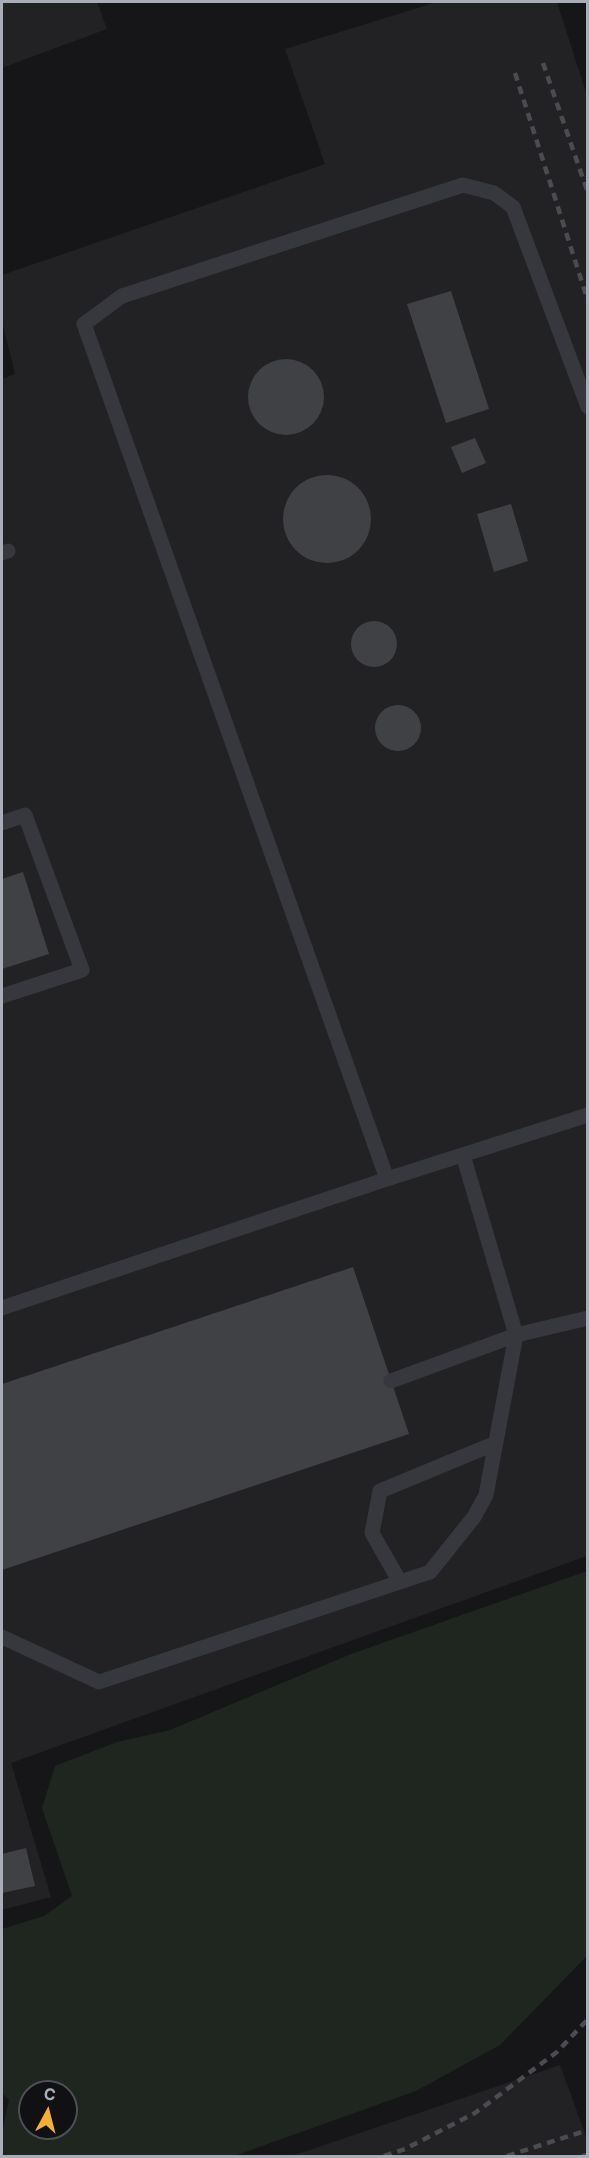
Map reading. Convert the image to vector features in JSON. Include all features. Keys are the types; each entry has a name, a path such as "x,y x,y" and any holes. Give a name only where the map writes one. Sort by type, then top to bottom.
{"lane":[{"path":"387,1179 84,324 122,296 463,185 494,193 513,207 588,407"},
{"path":"2,823 25,815 82,970 2,996"},
{"path":"2,1308 387,1179 588,1115"},
{"path":"2,1637 99,1682 430,1572 474,1517 486,1495 516,1335 463,1155"},
{"path":"391,1381 516,1335 588,1318"},
{"path":"400,1582 372,1533 380,1491 496,1443"}],"shaded area":[{"path":"2,2 97,2 107,29 2,68"},
{"path":"437,2 557,2 588,99 587,1556 11,1763 51,1897 2,1910 2,379 15,374 2,322 2,275 325,164 285,49"},
{"path":"587,1571 587,1956 500,2045 416,2091 234,2156 2,2156 2,2132 9,2100 2,2093 2,1929 44,1916 72,1896 42,1808 55,1766 117,1742 170,1730 351,1654"},
{"path":"560,2065 587,2139 587,2156 292,2156"}],"building":[{"path":"451,291 489,409 446,423 407,304"},
{"path":"286,359 300,362 313,370 321,383 324,397 321,411 313,424 300,432 286,435 272,432 259,424 251,411 248,397 251,383 259,370 272,362"},
{"path":"475,438 486,463 462,473 451,447"},
{"path":"327,475 344,479 358,488 367,502 371,519 367,536 358,550 344,559 327,563 310,559 296,550 287,536 283,519 287,502 296,488 310,479"},
{"path":"511,504 528,561 494,572 477,514"},
{"path":"374,621 390,628 397,644 390,660 374,667 358,660 351,644 358,628"},
{"path":"398,705 407,706 414,712 420,719 420,737 414,744 407,750 398,751 389,750 382,744 376,737 375,728 376,719 382,712 389,706"},
{"path":"23,872 49,954 2,969 2,879"},
{"path":"353,1267 409,1434 2,1570 2,1384"},
{"path":"26,1848 35,1886 2,1893 2,1854"}],"railway":[{"path":"543,63 588,193"},
{"path":"515,73 588,301"},
{"path":"384,2156 405,2149 475,2113 557,2052 588,2019"},
{"path":"507,2156 588,2130"},
{"path":"582,2156 588,2155"}]}
